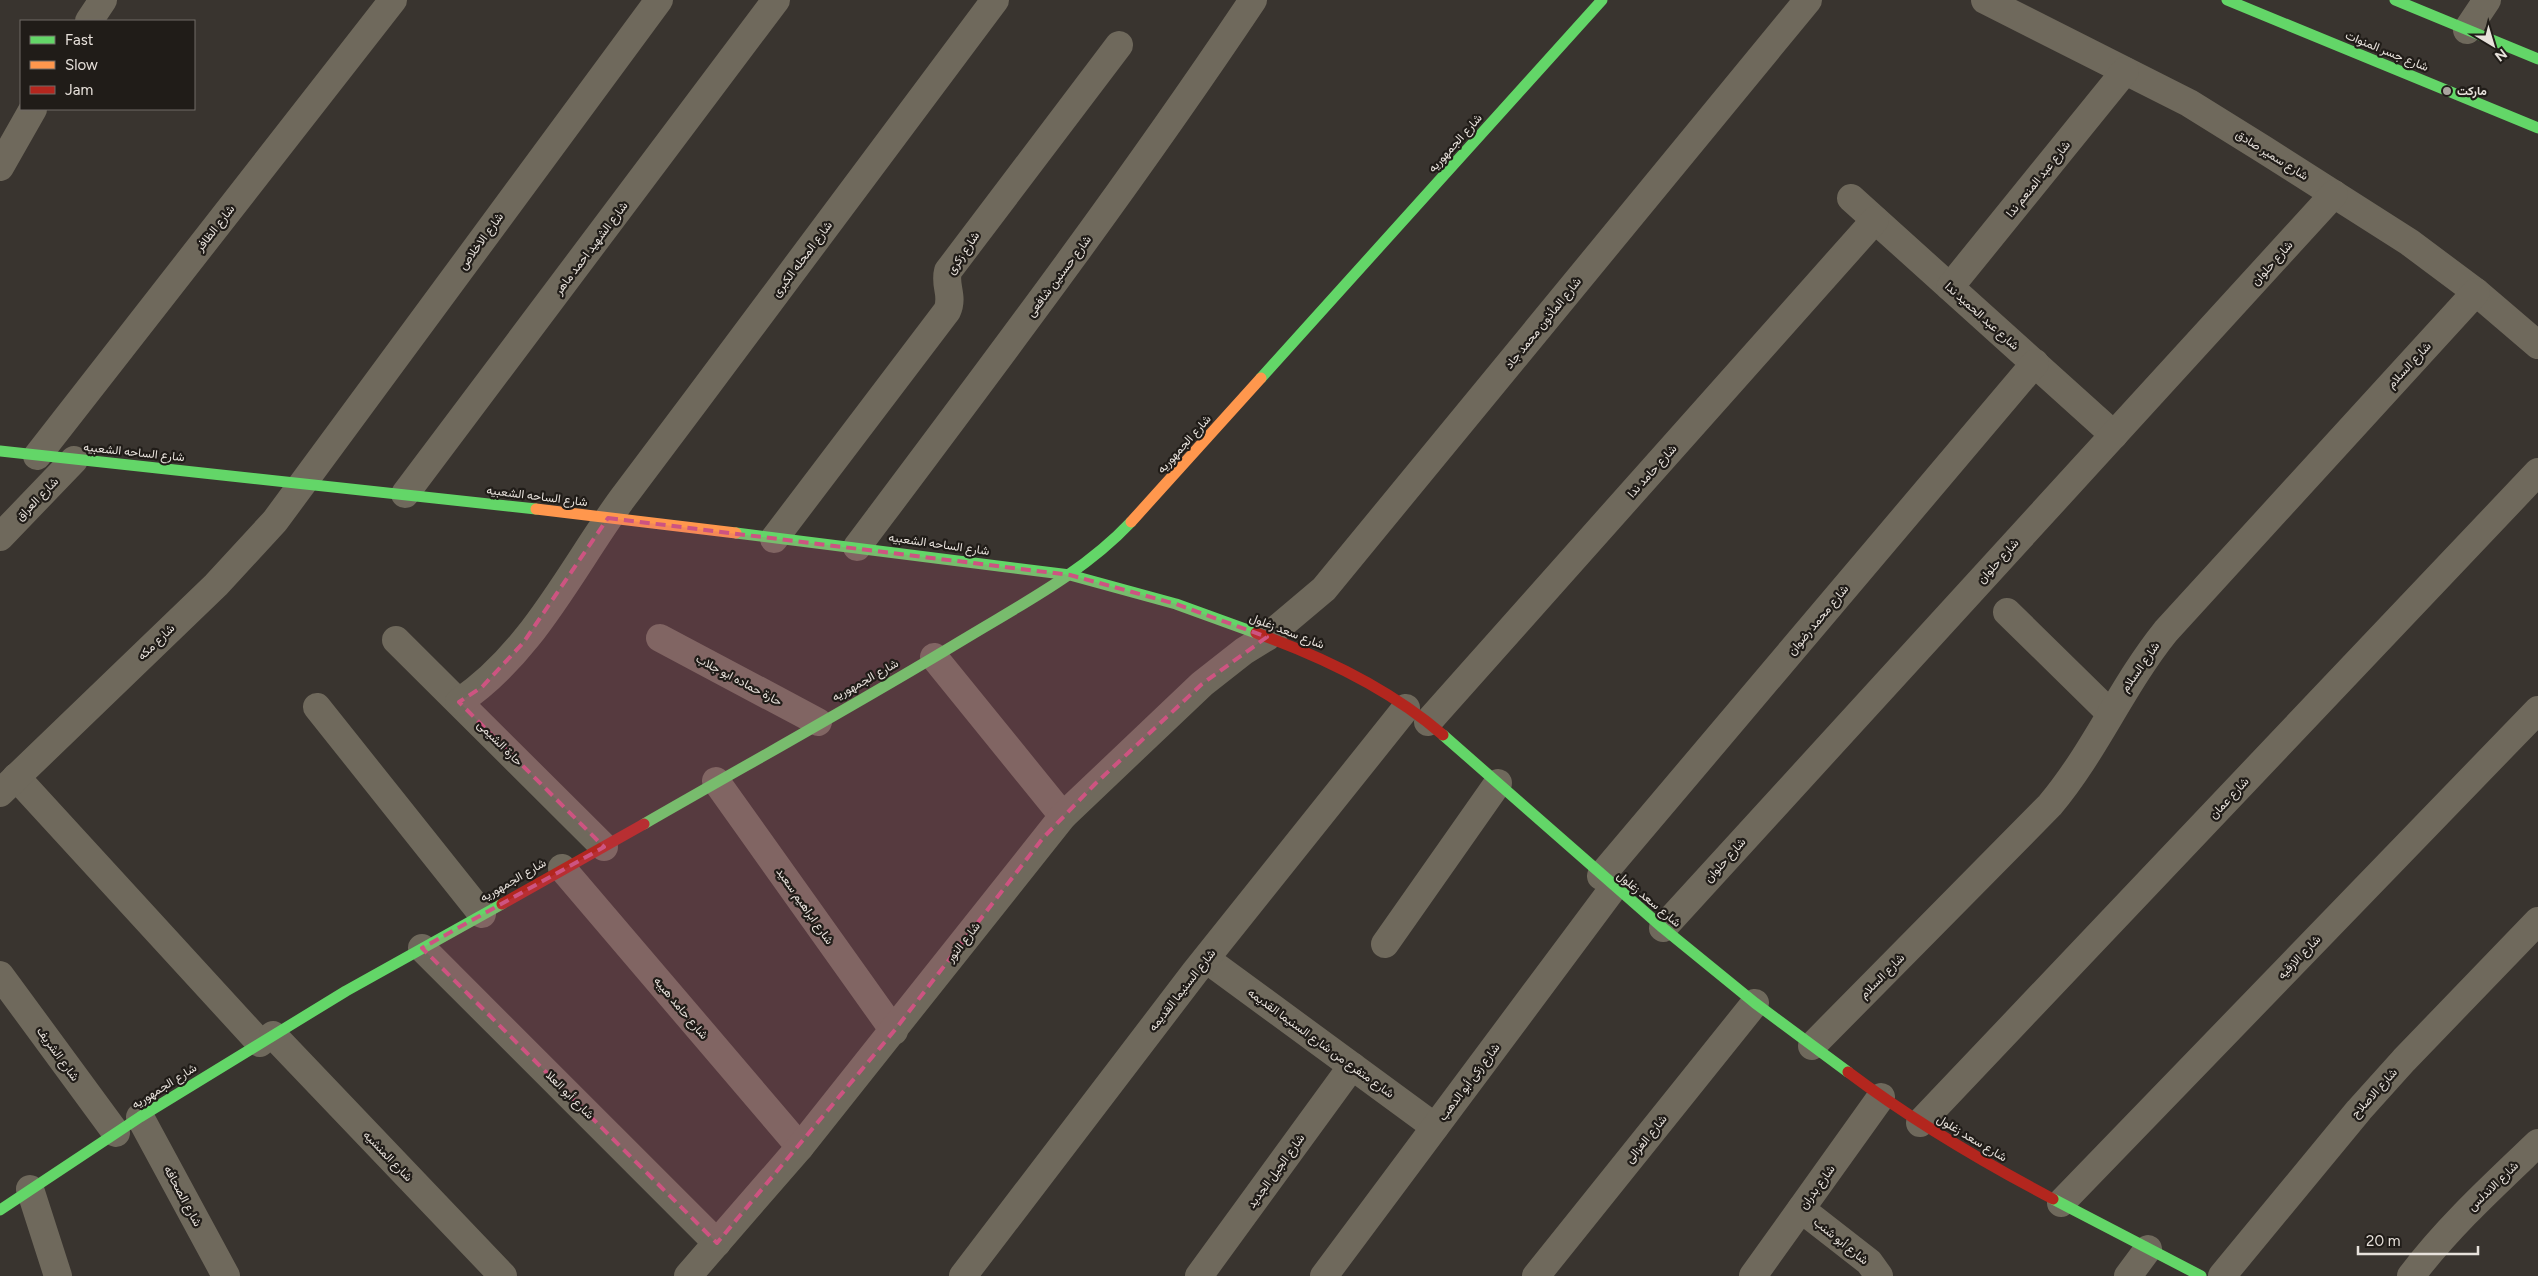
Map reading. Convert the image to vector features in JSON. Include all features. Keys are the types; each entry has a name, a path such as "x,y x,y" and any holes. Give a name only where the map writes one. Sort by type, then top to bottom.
{"street":[{"path":"90,20 103,0"},
{"name":"شارع الظافر","path":"37,456 393,0"},
{"name":"شارع الاخلاص","path":"303,483 659,0"},
{"name":"شارع الشهيد احمد ماهر","path":"405,494 776,0"},
{"name":"شارع المحله الكبرى","path":"459,702 482,687 518,649 608,518 995,0"},
{"name":"شارع حسنين شافعى","path":"857,547 1141,165 1253,0"},
{"name":"شارع الجمهوريه","path":"0,1210 140,1117 266,1039 422,948 562,868 604,847 716,780 934,657 1070,575 1115,539 1149,503 1602,0"},
{"name":"شارع المأذون محمد جاد","path":"1267,637 1324,589 1808,0"},
{"name":"شارع سمير صادق","path":"1985,0 2189,103 2409,242 2476,292 2538,345"},
{"name":"شارع جسر المنوات","path":"2226,0 2538,128"},
{"path":"2395,0 2538,58"},
{"path":"2467,30 2487,0"},
{"name":"شارع زكرى","path":"774,538 947,311 951,297 947,284 948,272 1119,45"},
{"name":"شارع عبد المنعم ندا","path":"1950,287 2125,71"},
{"path":"0,167 32,110"},
{"name":"شارع حلوان","path":"1662,928 2334,194"},
{"name":"شارع عبد الحميد ندا","path":"1851,198 2114,435"},
{"name":"شارع حامد ندا","path":"1417,715 1875,220"},
{"name":"شارع السلام","path":"1812,1046 2050,805 2074,776 2145,656 2476,292"},
{"name":"شارع محمد رضوان","path":"1608,882 2035,364"},
{"name":"شارع الساحه الشعبيه","path":"0,451 405,494 857,547 1070,575"},
{"name":"شارع العراق","path":"0,538 74,460"},
{"name":"شارع عمان","path":"1920,1123 2538,472"},
{"name":"شارع مكه","path":"8,785 216,585 275,521 303,483"},
{"name":"شارع سعد زغلول","path":"1070,575 1176,604 1267,637 1317,656 1382,690 1417,715 1498,783 1662,928 1755,1003 1881,1097 1977,1158 2061,1204 2201,1276"},
{"path":"2007,612 2110,713"},
{"name":"شارع النور","path":"688,1276 800,1148 894,1031 1022,865 1063,816 1202,684 1244,651 1267,637"},
{"name":"حارة حماده ابو جلاب","path":"660,638 818,722"},
{"name":"حارة الشيمى","path":"396,640 604,847"},
{"path":"934,657 1063,816"},
{"path":"317,707 482,914"},
{"name":"شارع الازقيه","path":"2061,1204 2538,710"},
{"name":"شارع السنيما القديمه","path":"962,1276 1206,959 1417,715"},
{"name":"شارع ابراهيم سعيد","path":"716,780 894,1031"},
{"path":"1385,944 1498,783"},
{"name":"شارع المنشيه","path":"8,785 503,1276"},
{"name":"شارع حامد هيبه","path":"562,868 800,1148"},
{"name":"شارع زكى أبو الدهب","path":"1324,1276 1435,1127 1608,882"},
{"name":"شارع الاصلاح","path":"2222,1276 2359,1110 2404,1060 2538,921"},
{"name":"شارع أبو العلا","path":"422,948 717,1243"},
{"name":"شارع متفرع من شارع السنيما القديمه","path":"1206,959 1435,1127"},
{"name":"شارع الشريف","path":"0,976 116,1133"},
{"name":"شارع الغزالى","path":"1536,1276 1755,1003"},
{"name":"شارع الجيل الجديد","path":"1199,1276 1352,1066"},
{"name":"شارع بدران","path":"1753,1276 1881,1097"},
{"name":"شارع الصحافه","path":"140,1117 226,1276"},
{"name":"شارع الاندلس","path":"2411,1276 2427,1254 2469,1209 2538,1143"},
{"path":"30,1190 58,1276"},
{"name":"شارع أبو شنب","path":"1800,1209 1869,1262 1879,1276"},
{"path":"2128,1276 2148,1249"}],"highlighted area":[{"path":"608,518 1070,575 1176,604 1267,637 1202,684 1095,784 1043,838 894,1031 717,1243 422,948 604,847 459,702 482,687 523,643"}],"traffic: fast":[{"path":"1261,378 1602,0"},
{"path":"2227,0 2538,128"},
{"path":"2395,0 2538,59"},
{"path":"0,451 536,509"},
{"path":"644,824 882,688 1028,601 1072,573 1131,522"},
{"path":"736,533 1070,575 1176,604 1256,633"},
{"path":"1443,735 1663,928 1755,1003 1848,1072"},
{"path":"0,1210 140,1117 346,991 502,904"},
{"path":"2053,1199 2201,1276"}],"traffic: slow":[{"path":"1131,522 1261,378"},
{"path":"536,509 736,533"}],"traffic: jam":[{"path":"1256,633 1306,652 1378,688 1443,735"},
{"path":"502,904 644,824"},
{"path":"1848,1072 1948,1140 2053,1199"}],"place":[{"name":"ماركت","path":"2447,91"}]}
